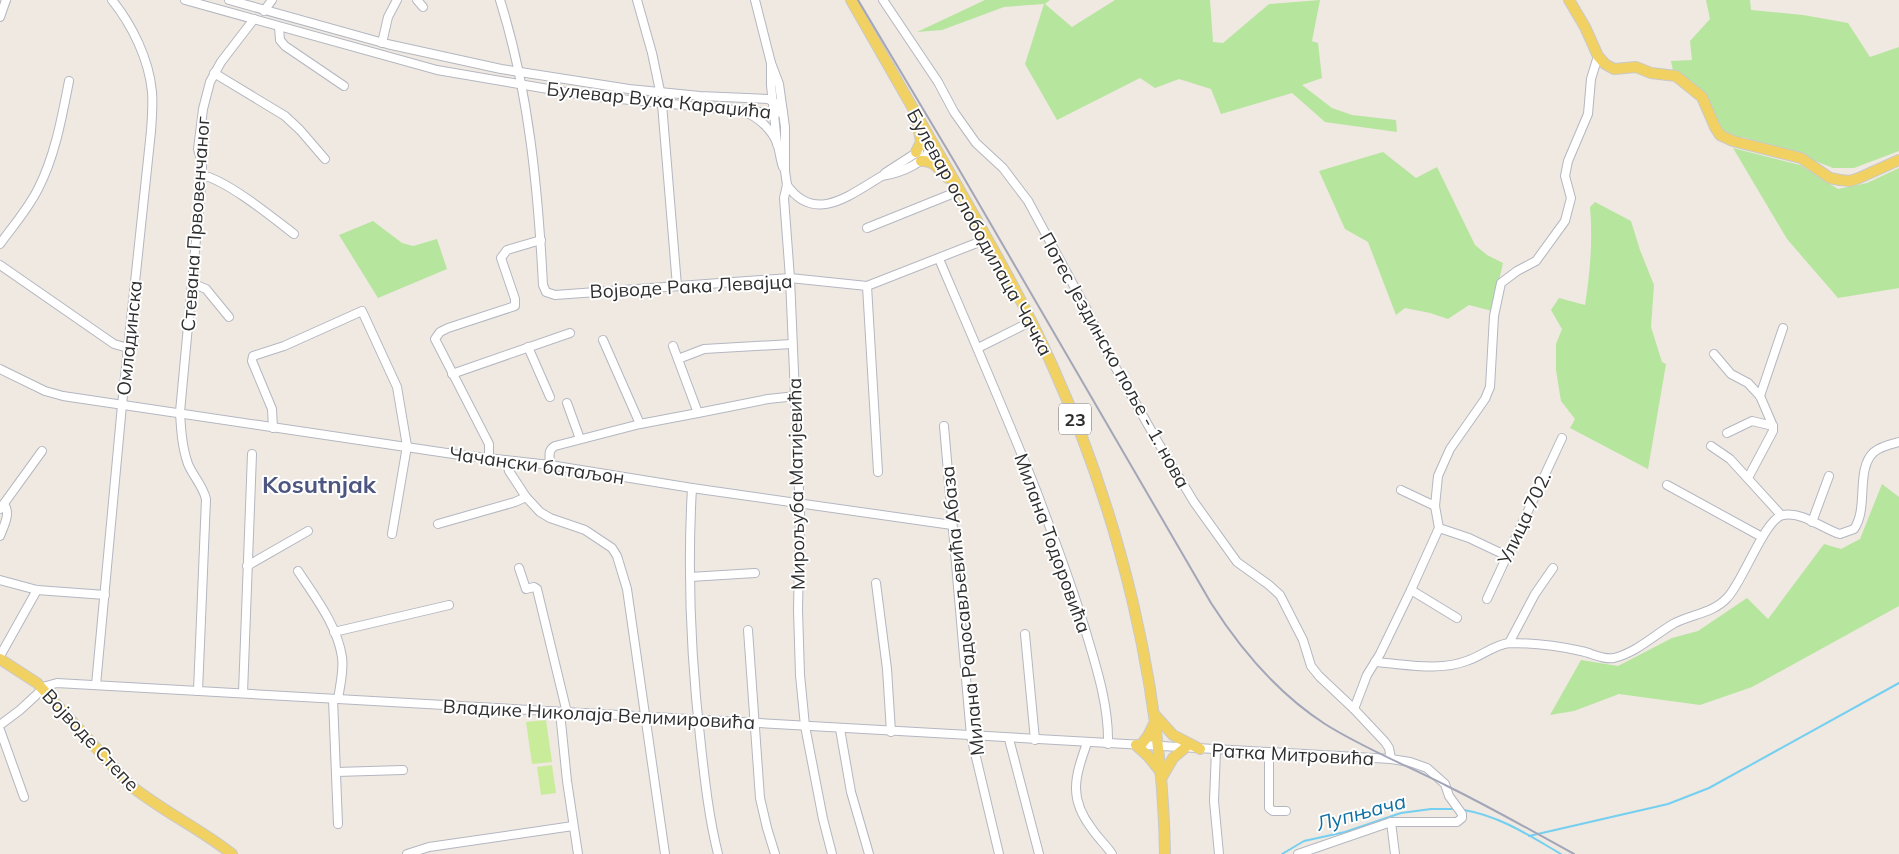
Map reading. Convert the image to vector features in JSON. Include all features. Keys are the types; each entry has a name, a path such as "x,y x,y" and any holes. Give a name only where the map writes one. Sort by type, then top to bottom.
{"main road":[{"name":"Булевар ослободилаца Чачка","path":"851,0 918,116 934,149 957,186 1032,322 1053,366 1084,442 1112,527 1132,602 1154,718 1161,775 1165,854"},
{"path":"1569,0 1585,27 1598,56 1605,64 1614,69 1636,67 1650,73 1676,76 1702,97 1714,127 1720,134 1733,141 1801,158 1830,178 1850,181 1899,160"},
{"path":"918,116 917,124 921,142 918,156 933,163 957,186"},
{"name":"Војводе Степе","path":"0,658 27,676 42,689 130,785 232,854"},
{"path":"1185,748 1173,758 1161,775 1148,756 1138,746 1148,736 1154,718 1173,735 1200,749"}],"street":[{"path":"0,17 6,0"},
{"name":"Омладинска","path":"96,685 122,405 151,131 152,94 145,60 119,8 112,0"},
{"path":"118,0 119,8"},
{"name":"Булевар Вука Караџића","path":"185,0 212,4 254,19 437,70 589,96 779,113 777,104 773,101 629,89 464,62 382,43 229,0"},
{"path":"264,11 272,0"},
{"path":"382,43 388,17 397,0"},
{"path":"417,0 423,7"},
{"path":"489,458 489,444 435,339 440,332 448,328 515,306 515,299 501,258 507,250 541,240 523,86 500,0"},
{"path":"637,0 652,53 660,91"},
{"path":"756,0 771,62 779,84 778,144 785,171"},
{"name":"Потес Јездинско поље - 1. нова","path":"882,0 938,82 954,112 984,152 1003,168 1028,201 1088,312 1113,364 1194,502 1237,562 1280,595 1303,640 1311,666 1388,745 1391,759"},
{"name":"Стевана Првовенчаног","path":"198,691 206,499 188,464 181,431 180,412 202,175 202,163 198,149 206,94 214,73 254,19"},
{"path":"279,26 280,40 285,46 344,86"},
{"path":"1354,709 1367,675 1411,590 1439,528 1435,506 1438,476 1450,449 1485,399 1490,387 1494,316 1501,283 1536,261 1565,221 1571,198 1565,176 1568,161 1588,114 1591,79 1598,56"},
{"path":"771,62 773,101"},
{"path":"214,73 284,116 300,130 325,159"},
{"path":"0,244 31,200 42,180 61,121 69,81"},
{"path":"662,104 677,286"},
{"path":"744,111 753,115 764,125 778,144"},
{"name":"Мирољуба Матијевића","path":"779,113 786,138 785,171 787,185 784,198 790,278 800,503 799,665 805,726 823,820 832,854"},
{"path":"787,185 795,195 805,202 824,205 840,200 882,176 890,175 918,156 934,149"},
{"path":"202,175 215,180 244,198 294,234"},
{"path":"867,228 957,186"},
{"name":"Војводе Рака Левајца","path":"541,240 543,285 546,292 554,295 790,278 867,286 987,239"},
{"name":"Милана Тодоровића","path":"939,259 1003,405 1076,599 1104,700 1108,744"},
{"path":"0,265 114,344 128,348"},
{"path":"192,283 206,289 229,317"},
{"path":"867,286 878,472"},
{"path":"273,428 272,410 252,362 253,356 284,346 362,310 397,387 407,446 392,534"},
{"path":"978,348 1032,322"},
{"path":"1760,396 1783,328"},
{"path":"452,374 570,334"},
{"path":"603,340 640,424"},
{"path":"678,359 704,349 792,344"},
{"path":"674,346 698,413"},
{"path":"528,347 550,397"},
{"path":"1714,354 1731,374 1748,383 1760,396 1773,426 1773,431 1748,478"},
{"name":"Чачански батаљон","path":"0,369 55,394 122,405 952,525"},
{"path":"550,466 549,453 553,447 580,438 640,424 768,399 796,396"},
{"path":"567,403 580,438"},
{"path":"1727,433 1752,421 1773,426"},
{"name":"Милана Радосављевића Абаза","path":"944,426 971,736 999,854"},
{"name":"Улица 702.","path":"1487,599 1562,438"},
{"path":"1375,662 1448,666 1469,660 1502,644 1509,643 1582,651 1599,658 1612,658 1630,652 1672,624 1708,612 1727,599 1743,576 1762,537 1773,520 1781,515 1793,515 1840,534 1854,529 1861,513 1865,469 1868,460 1882,446 1899,442"},
{"path":"1711,446 1730,459 1781,515"},
{"path":"0,536 7,516 7,509 2,506 42,451"},
{"path":"243,694 252,454"},
{"path":"506,460 508,471 526,497 546,516 585,530 612,548 617,556 627,589 665,854"},
{"path":"1812,522 1829,476"},
{"path":"1667,486 1762,537"},
{"path":"692,488 691,628 698,720 710,824 718,854"},
{"path":"1401,490 1435,506"},
{"path":"438,524 515,502 526,497"},
{"path":"1439,528 1469,538 1507,556"},
{"path":"247,566 308,530"},
{"path":"519,568 526,589 534,587 537,589 564,712 573,826 578,854"},
{"path":"1509,643 1536,594 1553,568"},
{"path":"298,570 320,604 334,632 342,658 336,699 338,824"},
{"path":"690,577 755,573"},
{"path":"0,580 38,590 105,595"},
{"path":"876,583 887,669 891,732"},
{"path":"0,658 38,590"},
{"path":"1411,590 1457,618"},
{"path":"334,632 449,605"},
{"path":"748,630 762,807 775,854"},
{"path":"1025,634 1035,740"},
{"name":"Владике Николаја Велимировића","path":"42,689 49,684 57,683 1157,746"},
{"path":"0,726 42,689"},
{"path":"840,728 851,792 869,854"},
{"path":"0,730 24,797"},
{"path":"1009,738 1039,854"},
{"path":"1087,743 1076,775 1079,807 1086,821 1112,854"},
{"name":"Ратка Митровића","path":"1157,746 1391,759 1410,762 1427,768 1445,784 1449,796 1462,814 1462,818 1457,822 1391,822"},
{"path":"1216,750 1214,801 1219,854"},
{"path":"1269,753 1269,808 1273,811 1286,811"},
{"path":"336,772 403,770"},
{"path":"1298,854 1315,851 1391,822 1395,854"},
{"path":"407,854 442,845 573,826"},
{"path":"442,845 444,854"}],"green space":[{"path":"985,0 1050,0 1045,4 1072,27 1115,0 1210,0 1213,42 1223,43 1269,4 1320,0 1312,41 1318,43 1322,78 1302,85 1332,108 1352,115 1396,120 1397,132 1325,122 1292,93 1221,114 1211,89 1179,79 1155,88 1140,78 1057,120 1025,64 1044,4 1004,7 942,30 917,32"},
{"path":"1706,0 1750,0 1751,10 1803,15 1848,23 1870,57 1899,47 1899,151 1854,168 1833,168 1795,153 1743,137 1722,137 1709,103 1673,71 1671,61 1692,60 1690,41 1710,19"},
{"path":"1733,148 1800,165 1838,189 1867,183 1899,168 1899,288 1838,298 1787,239"},
{"path":"1383,152 1416,178 1437,167 1475,245 1487,255 1503,263 1492,311 1469,305 1448,319 1405,308 1396,315 1368,242 1345,229 1319,171"},
{"path":"1595,202 1631,221 1654,285 1651,327 1662,362 1666,364 1648,469 1570,428 1575,419 1561,401 1556,370 1556,344 1562,329 1551,310 1559,298 1585,305 1590,256 1590,207"},
{"path":"373,221 402,243 413,246 437,239 447,269 378,298 339,235"},
{"path":"1882,484 1899,497 1899,606 1752,687 1700,705 1619,694 1574,711 1550,715 1581,660 1618,666 1672,638 1698,631 1747,598 1768,619 1824,544 1841,549 1860,539"},
{"path":"546,720 552,762 532,764 526,722"},
{"path":"552,765 556,793 541,795 537,767"}],"waterway":[{"path":"1529,836 1668,804 1709,788 1899,683"},
{"name":"Лупњача","path":"1282,854 1304,841 1345,832 1401,813 1431,809 1454,809"},
{"name":"Лупњача","path":"1464,810 1502,822 1561,854"}],"railway":[{"path":"858,0 957,166 1211,603 1261,670 1291,699 1339,733 1479,802 1574,854"}],"district":[{"name":"Kosutnjak","path":"319,484"}]}
